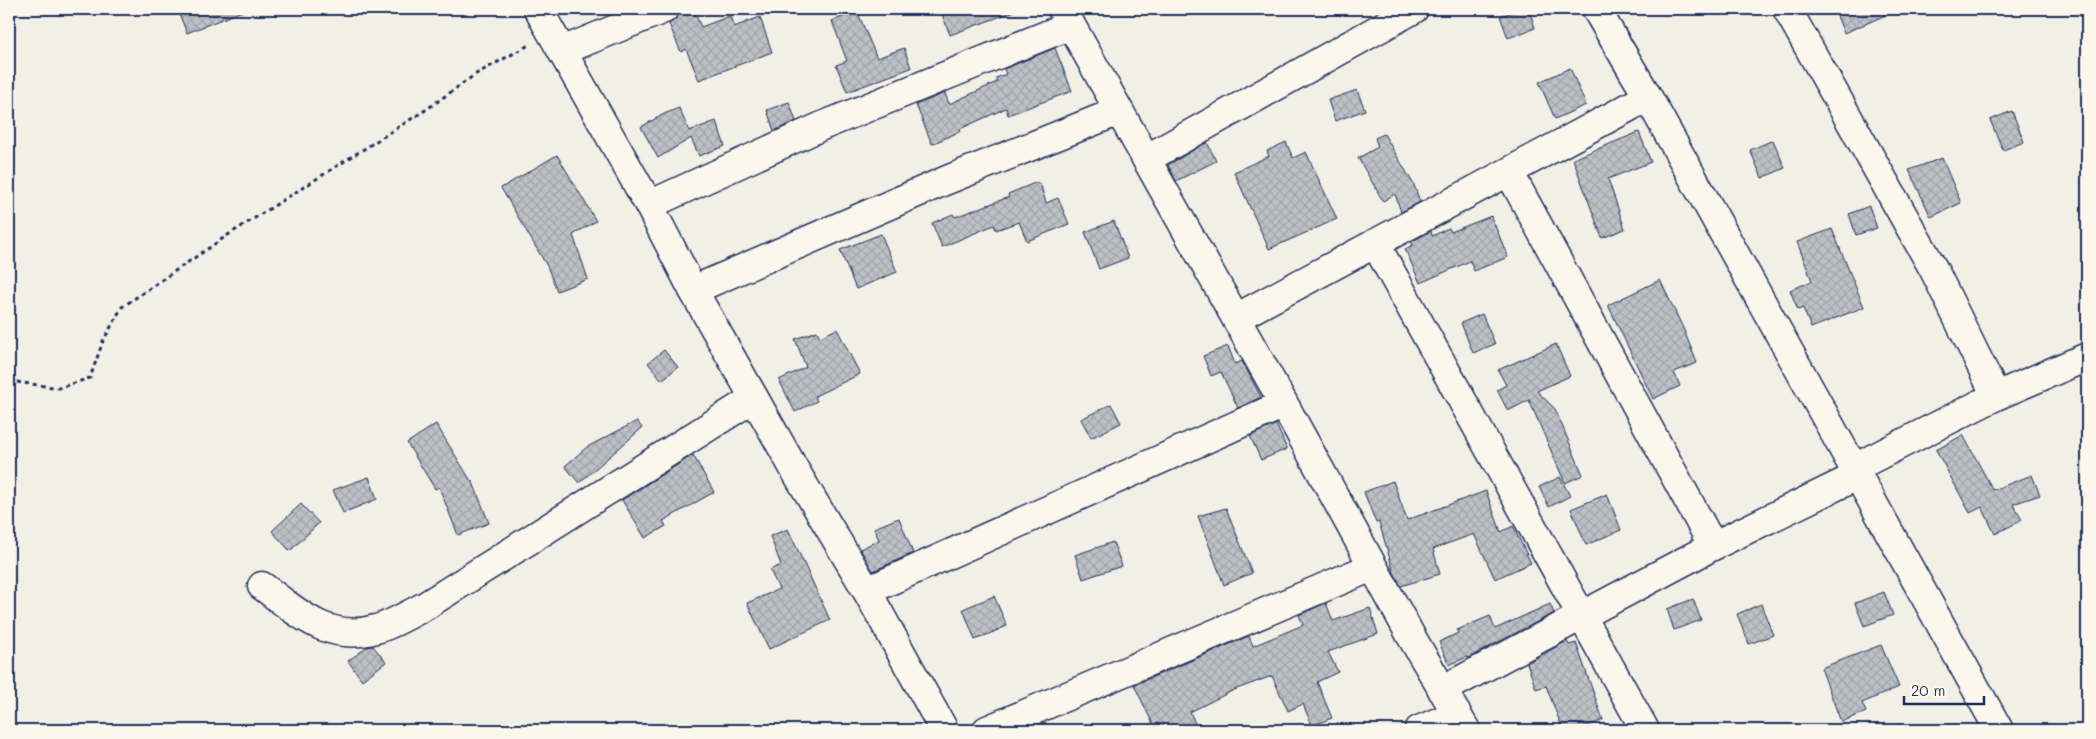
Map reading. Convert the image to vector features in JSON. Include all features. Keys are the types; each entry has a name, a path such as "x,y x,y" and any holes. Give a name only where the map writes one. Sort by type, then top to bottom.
{"street":[{"path":"538,9 649,205 693,290 796,472 867,591 944,730"},
{"path":"556,42 664,9"},
{"path":"1146,159 1414,9"},
{"path":"1596,9 1648,97 2000,730"},
{"path":"1787,9 1934,270 1996,396"},
{"path":"649,205 1066,17 1284,404 1372,567 1462,722 1419,730"},
{"path":"1236,318 1648,97"},
{"path":"693,290 947,180 1119,111"},
{"path":"1509,172 1713,546"},
{"path":"1375,243 1644,730"},
{"path":"1442,690 1856,472 1996,396 2087,358"},
{"path":"262,586 319,627 347,634 376,629 425,606 754,398"},
{"path":"867,591 1284,404"},
{"path":"987,730 1372,567"}],"path":[{"path":"9,381 59,388 90,378 103,341 122,307 228,235 427,109 476,74 556,42"}],"building":[{"path":"177,9 245,9 245,10 187,33"},
{"path":"679,9 693,9 701,27 730,16 734,27 760,17 772,52 699,80 686,49 681,52 669,24 677,18"},
{"path":"940,9 1015,9 1015,11 950,35"},
{"path":"1522,9 1529,9 1535,28 1508,38 1500,16"},
{"path":"1834,9 1900,9 1844,33"},
{"path":"857,11 877,58 904,48 911,68 847,92 836,65 847,61 832,21"},
{"path":"1055,48 1072,91 1008,115 1006,108 932,144 916,105 945,93 949,104 997,82 996,78 1006,74 1004,69"},
{"path":"1570,68 1586,105 1555,119 1539,82"},
{"path":"1357,90 1365,110 1335,121 1328,100"},
{"path":"789,102 796,121 774,131 767,110"},
{"path":"679,108 689,131 716,121 725,146 699,156 691,138 658,158 641,127"},
{"path":"2012,111 2024,142 2003,150 1990,120"},
{"path":"1639,132 1651,162 1608,179 1625,229 1602,238 1573,159"},
{"path":"1384,134 1414,185 1420,202 1401,212 1395,194 1383,201 1358,158 1378,147 1375,138"},
{"path":"1773,140 1785,168 1762,178 1750,150"},
{"path":"1207,142 1216,161 1176,181 1168,165"},
{"path":"1286,142 1293,158 1306,152 1337,219 1269,249 1234,172 1269,156 1267,151"},
{"path":"557,155 596,221 573,235 588,279 557,291 547,266 501,188"},
{"path":"1942,158 1961,203 1931,217 1909,170"},
{"path":"1037,182 1041,186 1046,203 1058,198 1069,224 1027,241 1019,222 996,230 994,225 942,247 932,223 953,214 955,217 1009,197 1008,194"},
{"path":"1869,206 1877,228 1856,235 1849,214"},
{"path":"1491,216 1508,257 1474,271 1470,261 1420,283 1405,249 1413,245 1411,242 1431,231 1432,236 1449,228 1451,232"},
{"path":"1114,221 1128,258 1099,269 1085,232"},
{"path":"1832,229 1864,307 1811,328 1803,308 1798,310 1790,290 1812,281 1797,242"},
{"path":"881,234 897,272 856,289 840,250"},
{"path":"1660,280 1697,363 1674,372 1680,386 1653,399 1608,305"},
{"path":"1482,314 1495,344 1473,353 1461,323"},
{"path":"837,329 860,374 815,396 817,401 795,412 779,380 806,367 795,339 817,331 820,337"},
{"path":"1556,344 1570,376 1537,391 1555,409 1583,475 1565,483 1529,400 1508,411 1497,390 1506,385 1498,370"},
{"path":"1228,346 1235,364 1242,361 1261,397 1238,408 1221,372 1211,376 1203,356"},
{"path":"664,350 678,367 662,380 648,363"},
{"path":"1111,404 1121,423 1091,438 1081,419"},
{"path":"637,421 642,428 579,483 565,466 587,447"},
{"path":"436,424 472,480 489,523 458,535 439,487 435,489 407,443"},
{"path":"1276,424 1287,449 1261,460 1250,436"},
{"path":"1963,435 1993,490 2032,475 2040,495 2013,504 2022,520 1995,534 1982,507 1970,513 1936,450"},
{"path":"693,455 714,492 663,521 666,526 645,538 622,500"},
{"path":"369,477 377,499 343,513 333,490"},
{"path":"1560,477 1570,496 1549,507 1539,487"},
{"path":"1393,481 1407,520 1486,491 1501,532 1513,526 1531,563 1495,579 1474,534 1433,549 1440,574 1401,586 1394,573 1379,522 1376,523 1364,492"},
{"path":"1607,494 1621,530 1586,545 1571,509"},
{"path":"301,504 319,523 290,551 272,531"},
{"path":"1226,508 1252,573 1224,585 1198,516"},
{"path":"899,518 913,553 873,571 860,549 879,540 874,528"},
{"path":"788,529 830,620 769,649 747,603 779,589 770,570 781,565 770,536"},
{"path":"1113,542 1122,566 1083,579 1075,555"},
{"path":"1884,592 1893,615 1864,626 1855,603"},
{"path":"994,596 1007,626 975,640 963,609"},
{"path":"1693,599 1701,620 1674,630 1667,609"},
{"path":"1326,603 1333,621 1370,608 1378,634 1328,652 1338,672 1317,682 1332,718 1312,726 1303,704 1288,711 1272,676 1234,690 1190,712 1195,723 1180,730 1156,730 1134,685 1249,636 1253,646 1303,625 1299,615"},
{"path":"1550,604 1554,613 1468,658 1449,665 1439,642 1458,633 1457,630 1490,616 1495,629"},
{"path":"1761,604 1773,635 1749,644 1737,614"},
{"path":"1567,641 1569,645 1576,643 1603,720 1577,730 1563,730 1546,686 1536,689 1527,663"},
{"path":"1881,645 1899,687 1862,703 1866,712 1841,722 1821,668"},
{"path":"373,646 386,662 362,680 348,661 367,647"}]}
